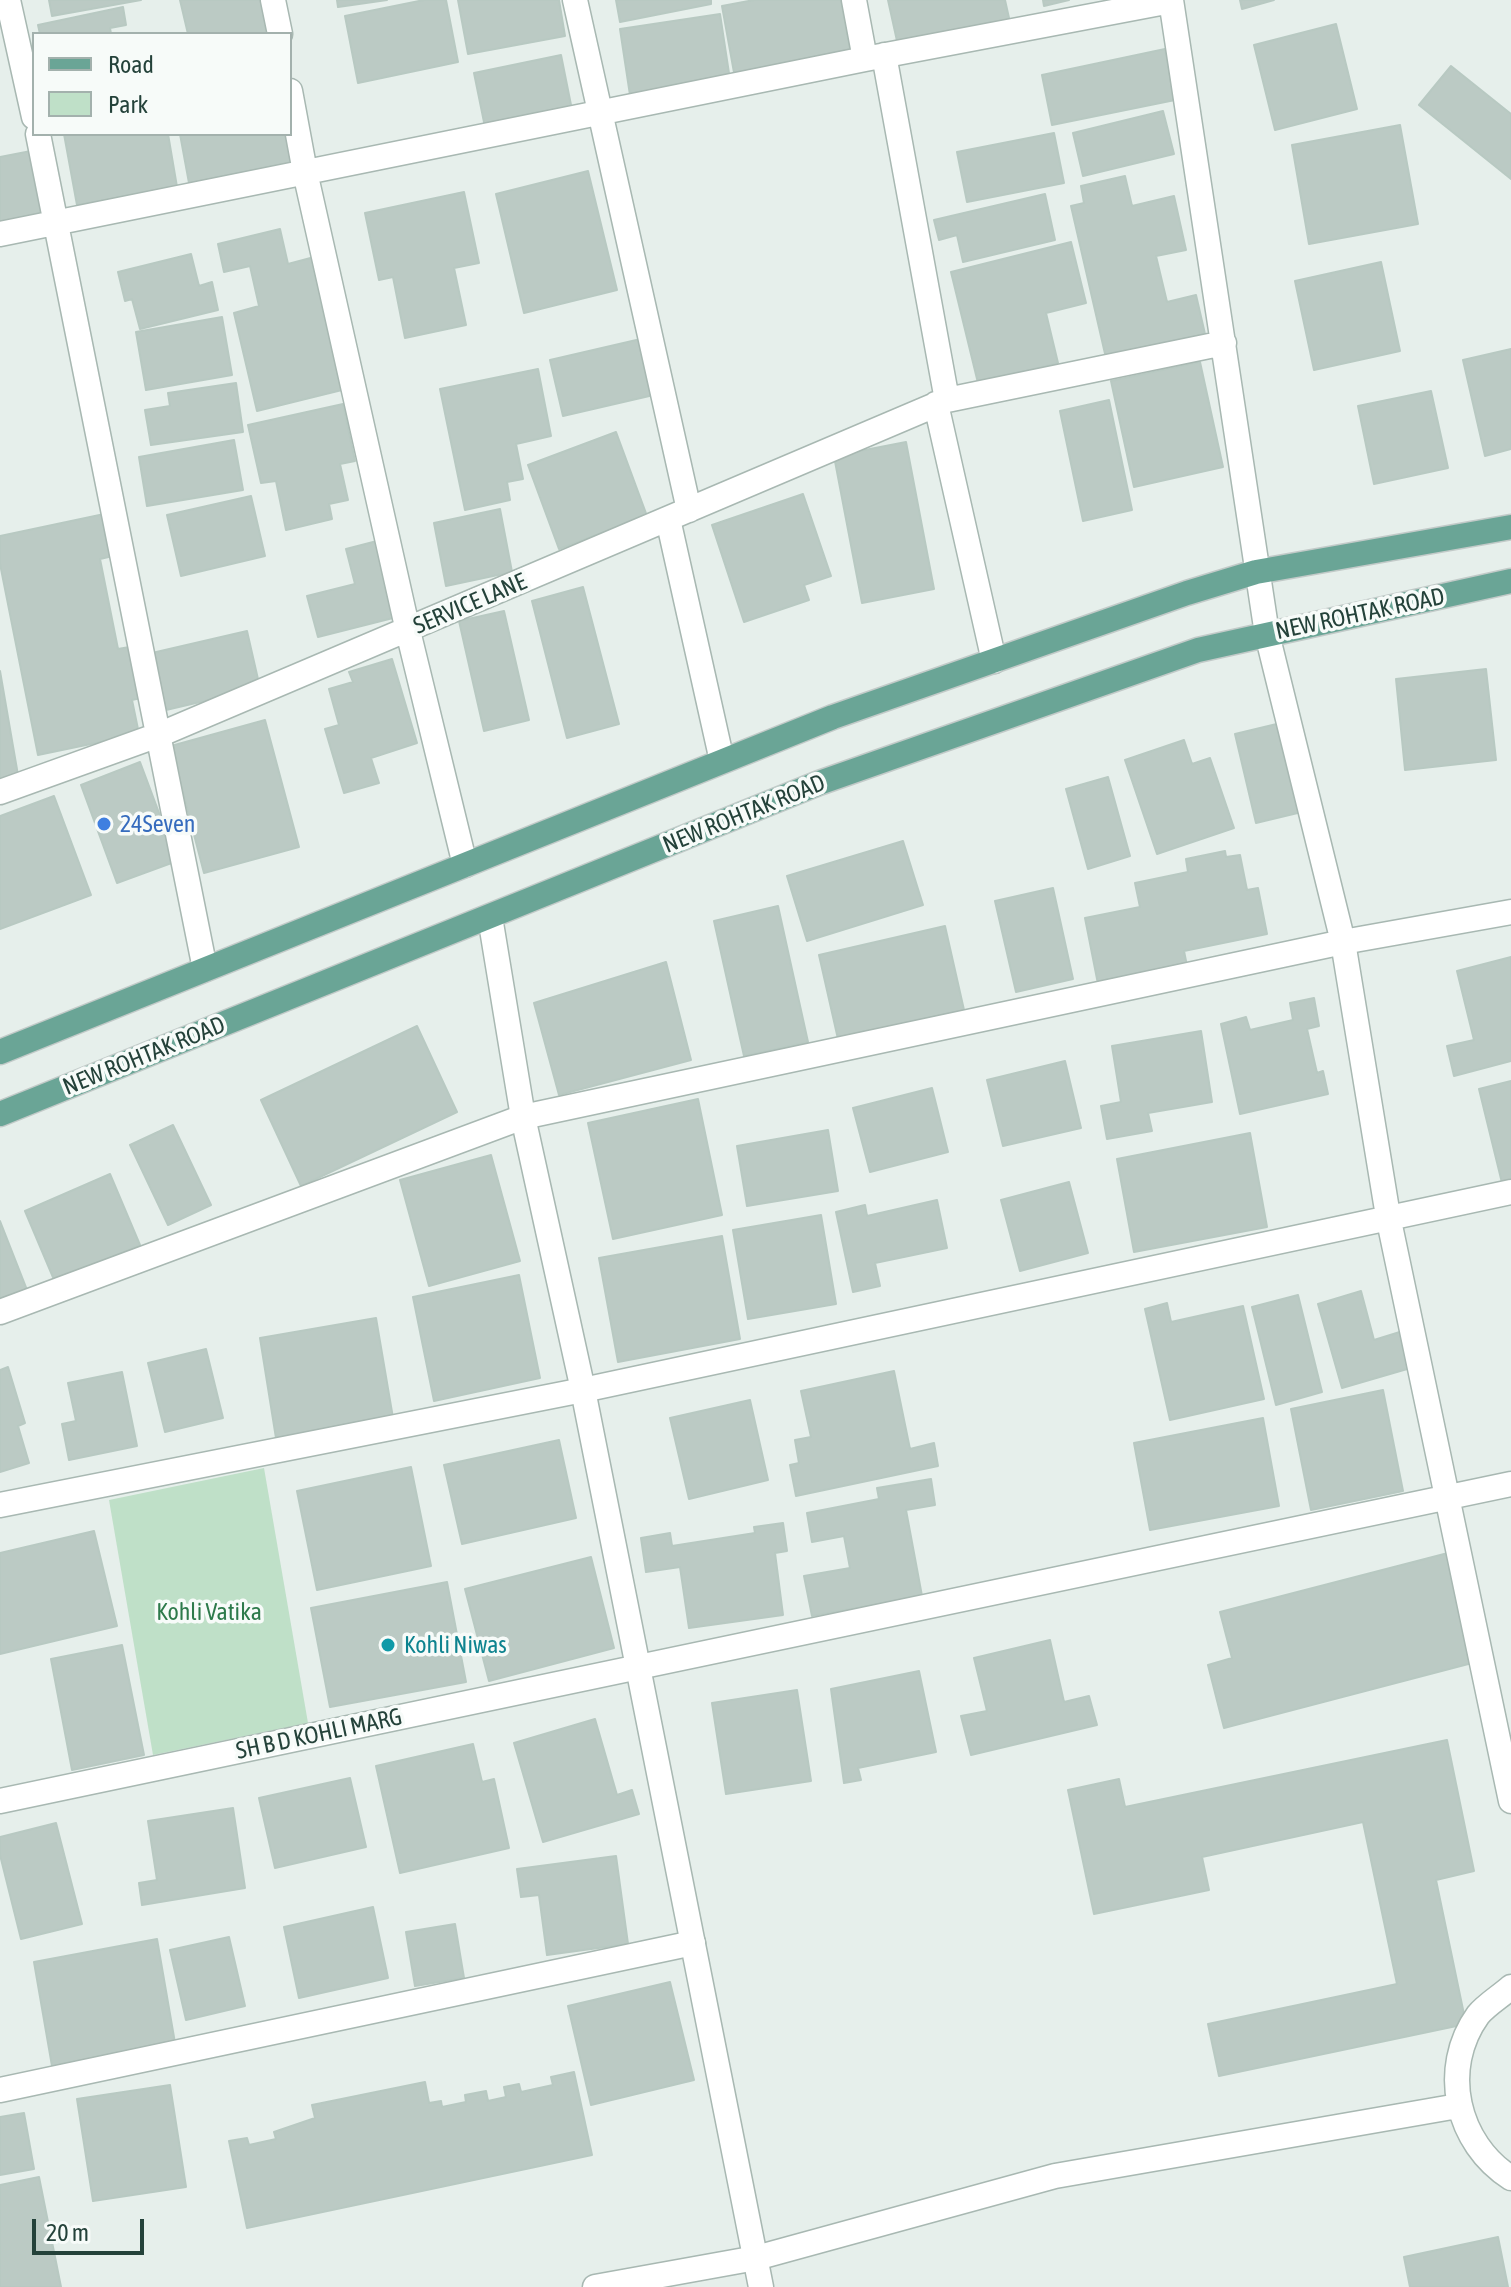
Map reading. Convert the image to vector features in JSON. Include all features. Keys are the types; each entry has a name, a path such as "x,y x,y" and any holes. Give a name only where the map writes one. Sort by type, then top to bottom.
{"main road":[{"path":"0,1052 833,717 994,661 1256,572 1511,527"},
{"name":"NEW ROHTAK ROAD","path":"0,1114 819,783 1198,650 1511,581"}],"street":[{"path":"8,0 32,108"},
{"path":"273,0 280,32"},
{"path":"575,0 678,515 722,761"},
{"path":"854,0 874,57 994,661"},
{"path":"0,234 598,112 1171,0 1267,634 1343,942 1388,1216 1511,1801"},
{"path":"292,102 408,631 465,865"},
{"path":"38,136 161,734 205,969"},
{"name":"SERVICE LANE","path":"0,792 161,734 941,402 1224,343"},
{"path":"0,1312 523,1117 1343,942 1511,912"},
{"path":"490,917 523,1117 583,1390 761,2287"},
{"path":"0,1505 583,1390 1511,1192"},
{"name":"SH B D KOHLI MARG","path":"0,1801 1511,1484"},
{"path":"0,2090 693,1943"},
{"path":"1511,1987 1478,2015 1458,2058 1458,2106 1476,2147 1511,2178"},
{"path":"595,2287 756,2258 1055,2176 1458,2106"}],"green space":[{"name":"Kohli Vatika","path":"264,1468 308,1723 153,1755 109,1500"}],"building":[{"path":"49,0 141,0 52,16"},
{"path":"180,0 263,0 271,32 188,32"},
{"path":"337,0 387,0 338,7"},
{"path":"424,0 446,0 458,62 358,83 345,16"},
{"path":"458,0 559,0 565,36 468,54"},
{"path":"616,0 711,0 711,4 620,22"},
{"path":"754,0 841,0 851,56 735,78 722,6"},
{"path":"888,0 1005,0 1011,27 899,50"},
{"path":"1043,0 1069,0 1044,6"},
{"path":"1240,0 1274,0 1242,9"},
{"path":"123,7 126,25 110,28 111,32 40,32 38,25"},
{"path":"720,14 730,80 630,95 620,29"},
{"path":"1336,24 1357,109 1275,130 1254,45"},
{"path":"1165,49 1175,100 1052,125 1042,75"},
{"path":"561,55 572,110 485,127 474,73"},
{"path":"1451,66 1511,114 1511,179 1419,105"},
{"path":"1163,111 1174,154 1083,176 1073,133"},
{"path":"1400,125 1418,224 1309,244 1292,145"},
{"path":"1054,133 1064,183 967,202 957,152"},
{"path":"64,136 168,136 177,187 77,205"},
{"path":"180,136 289,136 295,162 189,183"},
{"path":"31,151 44,215 0,225 0,157"},
{"path":"588,171 617,290 524,313 496,194"},
{"path":"1125,176 1132,206 1174,196 1186,250 1156,256 1167,302 1196,295 1205,334 1106,358 1071,206 1084,203 1081,186"},
{"path":"464,192 479,263 454,268 466,325 405,338 393,277 379,280 365,213"},
{"path":"1045,194 1055,240 963,262 957,235 939,240 934,220"},
{"path":"280,229 288,264 318,256 350,388 257,411 234,313 259,306 250,266 224,272 218,244"},
{"path":"1071,242 1086,303 1046,313 1058,363 978,383 951,272"},
{"path":"191,254 199,286 212,282 218,310 140,329 132,299 125,301 118,272"},
{"path":"1381,262 1400,351 1314,370 1295,281"},
{"path":"222,317 232,375 146,390 136,332"},
{"path":"645,338 658,394 563,416 550,360"},
{"path":"1511,349 1511,449 1485,456 1463,360"},
{"path":"1200,362 1223,467 1134,487 1111,381"},
{"path":"538,369 551,436 516,444 523,479 507,482 510,500 465,510 440,389"},
{"path":"236,383 243,432 151,445 145,410 170,406 168,393"},
{"path":"1431,391 1448,468 1374,484 1358,406"},
{"path":"1109,400 1132,510 1083,521 1060,411"},
{"path":"343,404 355,461 340,464 348,500 329,504 332,519 286,530 276,481 261,483 248,425"},
{"path":"616,432 647,516 559,549 528,465"},
{"path":"234,440 243,490 147,506 139,457"},
{"path":"906,442 934,589 862,603 834,456"},
{"path":"803,494 831,576 804,585 809,600 744,622 712,525"},
{"path":"251,496 265,556 181,576 167,515"},
{"path":"500,509 512,572 446,586 434,523"},
{"path":"109,513 117,555 100,559 118,649 135,646 145,697 132,700 139,734 38,755 0,564 0,536"},
{"path":"377,541 397,617 318,637 307,596 355,584 346,549"},
{"path":"583,587 619,724 567,738 532,601"},
{"path":"504,611 529,720 484,731 459,621"},
{"path":"247,631 260,688 166,710 152,653"},
{"path":"392,659 417,743 371,758 379,783 344,793 325,729 339,725 329,689 353,682 349,672"},
{"path":"1486,669 1496,760 1405,770 1396,679"},
{"path":"0,671 19,781 0,784"},
{"path":"265,720 299,847 204,873 171,746"},
{"path":"1285,722 1306,811 1256,823 1235,734"},
{"path":"1184,740 1192,764 1210,758 1234,828 1157,854 1125,760"},
{"path":"140,762 177,861 117,883 81,785"},
{"path":"1108,777 1130,856 1088,869 1066,789"},
{"path":"54,796 91,895 0,929 0,816"},
{"path":"903,841 923,905 807,941 787,876"},
{"path":"1225,851 1226,857 1240,855 1247,890 1258,888 1267,934 1184,951 1188,971 1099,989 1085,918 1140,907 1135,883 1188,872 1186,859"},
{"path":"1053,888 1073,979 1016,992 995,901"},
{"path":"778,906 808,1042 744,1056 714,921"},
{"path":"945,926 964,1010 838,1039 819,955"},
{"path":"1511,957 1511,1061 1454,1076 1447,1046 1474,1040 1457,971"},
{"path":"666,962 691,1060 559,1095 534,1003"},
{"path":"1314,998 1319,1026 1307,1029 1317,1073 1323,1071 1328,1094 1240,1114 1221,1024 1246,1017 1250,1030 1293,1020 1290,1003"},
{"path":"417,1026 457,1112 301,1186 261,1100"},
{"path":"1201,1031 1212,1102 1148,1113 1152,1131 1107,1139 1101,1106 1121,1102 1112,1046"},
{"path":"1065,1061 1081,1128 1003,1146 987,1080"},
{"path":"1511,1081 1511,1189 1504,1191 1479,1089"},
{"path":"932,1088 948,1152 870,1172 853,1108"},
{"path":"698,1099 722,1215 613,1239 588,1123"},
{"path":"173,1125 211,1205 168,1225 130,1145"},
{"path":"828,1130 838,1191 747,1206 737,1146"},
{"path":"1250,1133 1267,1227 1134,1252 1117,1159"},
{"path":"491,1155 520,1261 429,1286 400,1180"},
{"path":"110,1174 140,1245 55,1282 25,1211"},
{"path":"1069,1182 1088,1253 1020,1271 1001,1200"},
{"path":"937,1200 947,1248 875,1263 880,1286 853,1292 836,1212 865,1205 867,1216"},
{"path":"821,1215 836,1304 748,1319 733,1230"},
{"path":"0,1221 29,1295 0,1306"},
{"path":"722,1236 740,1339 618,1362 599,1258"},
{"path":"519,1275 540,1378 434,1401 413,1297"},
{"path":"1361,1291 1374,1340 1403,1331 1414,1367 1342,1388 1318,1304"},
{"path":"1298,1295 1322,1392 1276,1405 1252,1307"},
{"path":"1167,1303 1171,1322 1243,1306 1264,1399 1170,1420 1145,1309"},
{"path":"376,1318 393,1418 276,1438 260,1338"},
{"path":"206,1349 223,1418 165,1432 148,1363"},
{"path":"8,1367 25,1423 18,1426 29,1463 0,1472 0,1370"},
{"path":"894,1371 910,1449 934,1443 938,1466 796,1496 790,1465 799,1463 795,1440 811,1437 801,1391"},
{"path":"122,1372 137,1446 69,1460 62,1424 76,1421 68,1383"},
{"path":"1383,1390 1403,1491 1311,1510 1291,1409"},
{"path":"750,1400 768,1480 689,1499 670,1418"},
{"path":"1263,1418 1279,1506 1150,1530 1134,1443"},
{"path":"559,1440 576,1518 462,1544 444,1465"},
{"path":"411,1467 431,1566 317,1590 297,1491"},
{"path":"931,1479 935,1505 906,1510 922,1596 812,1616 804,1576 850,1568 844,1536 812,1542 807,1513 879,1499 877,1488"},
{"path":"783,1523 787,1551 775,1553 783,1615 689,1628 680,1567 646,1572 641,1538 670,1533 672,1546 755,1533 754,1527"},
{"path":"94,1531 117,1626 0,1654 0,1553"},
{"path":"1448,1553 1476,1662 1224,1728 1208,1665 1232,1658 1220,1612"},
{"path":"591,1557 614,1648 489,1681 465,1589"},
{"name":"Kohli Niwas","path":"447,1582 466,1682 330,1707 311,1608"},
{"path":"1050,1640 1064,1702 1089,1696 1097,1725 971,1755 961,1716 987,1711 974,1658"},
{"path":"122,1645 144,1755 72,1770 51,1659"},
{"path":"919,1671 936,1752 858,1768 861,1780 844,1783 831,1689"},
{"path":"797,1690 811,1781 726,1794 712,1703"},
{"path":"595,1719 617,1795 632,1790 639,1814 543,1842 514,1743"},
{"path":"1447,1740 1474,1871 1436,1880 1466,2024 1219,2076 1208,2024 1397,1984 1363,1822 1202,1857 1209,1890 1094,1914 1068,1790 1119,1779 1125,1807"},
{"path":"473,1744 482,1782 494,1779 509,1848 400,1873 376,1766"},
{"path":"350,1778 366,1847 275,1868 259,1798"},
{"path":"233,1808 245,1888 142,1905 139,1883 157,1880 148,1821"},
{"path":"56,1823 82,1924 21,1939 0,1855 0,1837"},
{"path":"616,1856 628,1944 547,1955 539,1895 521,1897 517,1869"},
{"path":"373,1907 388,1978 299,1998 284,1927"},
{"path":"455,1924 464,1978 415,1986 406,1932"},
{"path":"229,1937 245,2006 186,2020 170,1950"},
{"path":"157,1939 175,2043 52,2066 34,1962"},
{"path":"670,1982 694,2080 591,2105 568,2006"},
{"path":"574,2072 592,2155 247,2228 229,2141 247,2138 249,2145 276,2139 274,2132 315,2118 312,2105 425,2082 429,2103 441,2101 442,2107 466,2102 465,2095 486,2091 488,2101 506,2097 504,2087 519,2084 521,2092 553,2085 551,2077"},
{"path":"170,2085 186,2187 93,2201 77,2099"},
{"path":"24,2113 34,2169 0,2175 0,2117"},
{"path":"39,2177 61,2287 0,2287 0,2185"},
{"path":"1498,2237 1508,2287 1410,2287 1404,2257"}],"place":[{"name":"24Seven","path":"104,824"},
{"name":"Kohli Niwas","path":"388,1645"}]}
